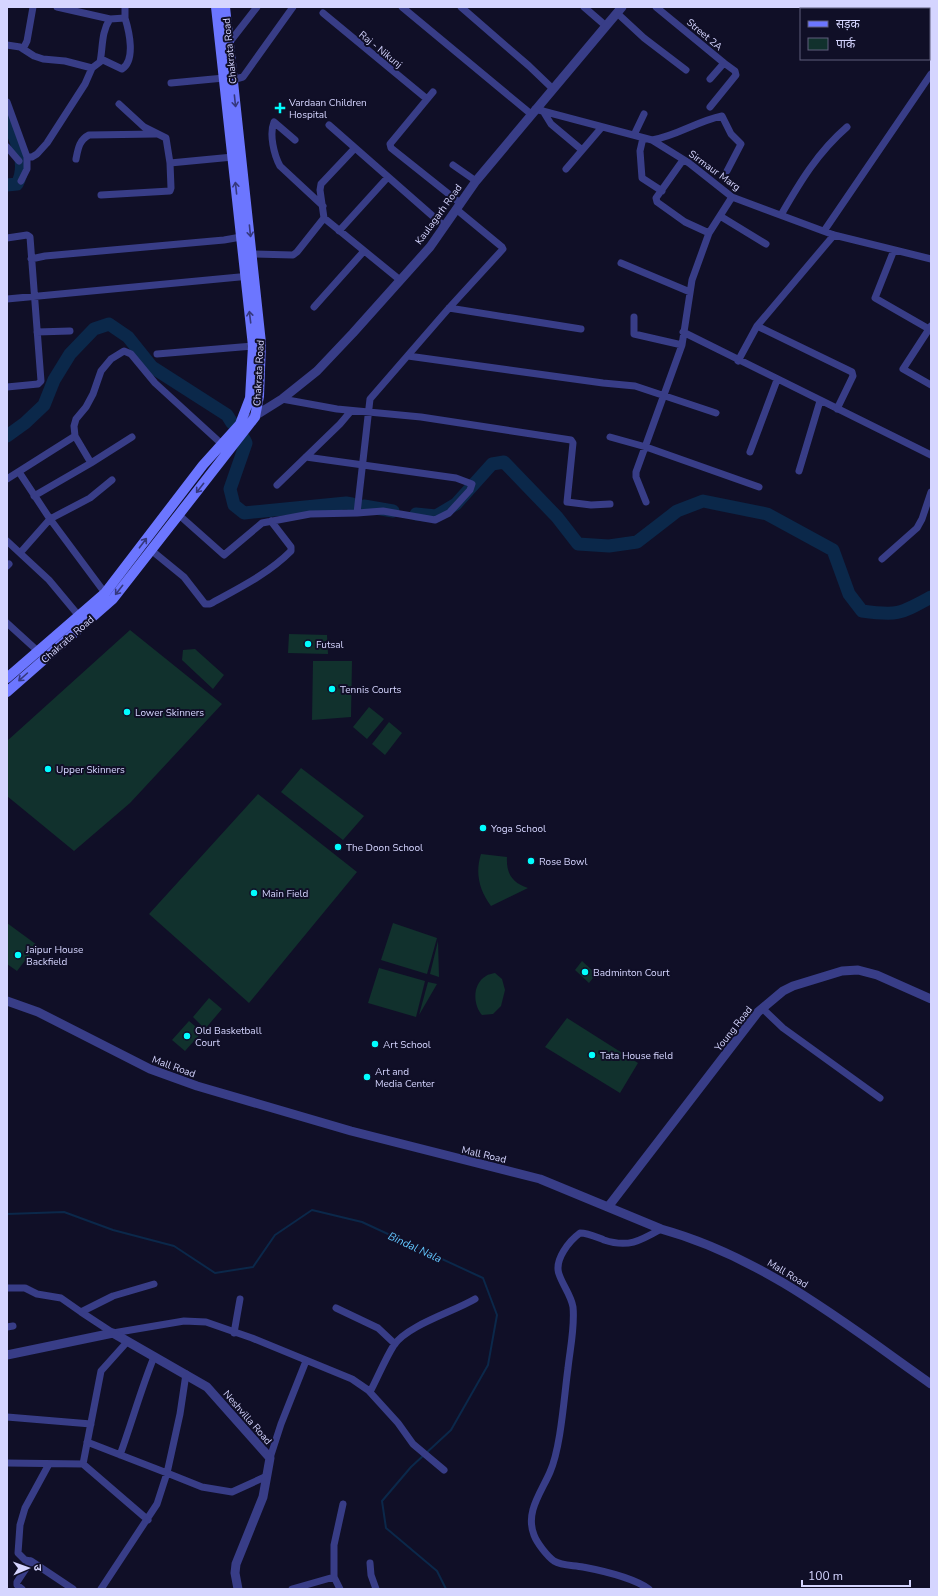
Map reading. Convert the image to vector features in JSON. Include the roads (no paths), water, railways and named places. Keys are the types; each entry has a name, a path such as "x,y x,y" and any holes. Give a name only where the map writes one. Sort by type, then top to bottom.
{"main road":[{"name":"Chakrata Road","path":"7,678 42,655 113,599 178,515 225,448 240,424 250,398 253,346 250,276 252,254 228,79 216,7"},
{"name":"Chakrata Road","path":"7,692 79,616 105,593 203,465 225,448 255,417 259,396 261,343 250,276 241,237 232,156 228,79 229,43 225,7"}],"street":[{"path":"23,49 33,7"},
{"path":"57,7 110,19 125,18"},
{"path":"101,59 122,69 127,64 129,58 129,41 125,18 125,7"},
{"path":"229,43 257,7"},
{"path":"171,83 228,79 243,76 293,7"},
{"path":"402,7 547,119 582,150"},
{"path":"461,7 530,66 553,89"},
{"path":"584,7 606,26"},
{"name":"Street 2A","path":"656,7 724,63 710,79"},
{"path":"620,10 644,38 686,70"},
{"name":"Kaulagarh Road","path":"240,424 255,417 282,399 317,371 430,247 476,181 620,10"},
{"name":"Raj - Nikunj","path":"323,14 427,99"},
{"path":"27,157 32,157 37,154 47,143 85,84 92,68 96,66 101,59 103,37 110,19"},
{"path":"7,45 23,49 43,59 65,61 92,68"},
{"path":"710,107 736,75 735,71 724,63"},
{"path":"824,231 931,74"},
{"path":"357,513 370,399 449,308 503,249 458,206 391,148 390,144 433,92"},
{"path":"7,102 27,157 27,169 21,181"},
{"path":"101,195 170,191 171,188 170,163 166,138 131,117 119,104"},
{"name":"Sirmaur Marg","path":"536,111 652,140 683,160 732,197 834,235 931,259"},
{"path":"634,135 644,114"},
{"path":"652,140 674,135 697,124 722,116 731,134 741,144 727,171"},
{"path":"295,140 274,122 272,130 276,158 280,166 323,206"},
{"path":"329,125 444,226"},
{"path":"566,169 602,127"},
{"path":"781,215 805,174 832,140 847,127"},
{"path":"76,159 80,144 84,138 89,135 158,134"},
{"path":"643,138 640,151 642,178 662,190"},
{"path":"7,147 19,161"},
{"path":"252,254 293,256 297,252 324,218 320,190 321,184 355,148"},
{"path":"170,163 232,156"},
{"path":"683,160 656,198 657,202 685,222 709,233"},
{"path":"453,165 476,181"},
{"path":"339,231 388,177"},
{"path":"646,502 636,474 682,345 692,280 709,233 732,197"},
{"path":"720,216 766,244"},
{"path":"324,218 400,280"},
{"path":"7,238 28,235 35,296 40,383 7,387"},
{"path":"738,360 757,326 834,235"},
{"path":"31,259 56,254 241,237"},
{"path":"894,250 876,298 930,328 903,369 931,385"},
{"path":"314,307 364,251"},
{"path":"621,263 690,292"},
{"path":"7,299 250,276"},
{"path":"449,308 581,329"},
{"path":"634,317 634,334 682,345"},
{"path":"757,326 852,372 853,376 837,409"},
{"path":"37,332 70,331"},
{"path":"683,332 777,380 931,455"},
{"path":"157,354 253,346"},
{"path":"91,463 75,436 74,426 76,419 86,407 93,394 101,371 114,356 124,351 128,351 155,383 225,448"},
{"path":"408,356 603,383 631,385 716,413"},
{"path":"750,452 777,380"},
{"path":"282,399 351,411 420,417 571,440 573,444 566,502 591,505 610,504"},
{"path":"799,471 820,401"},
{"path":"277,485 351,411"},
{"path":"7,479 75,436"},
{"path":"34,496 132,437"},
{"path":"610,437 646,446 759,486"},
{"path":"178,515 224,555 256,526 271,520 310,514 383,511 435,520 445,516 471,488 471,483 456,478 306,457"},
{"path":"19,472 50,519 105,593"},
{"path":"20,553 50,519 90,498 112,480"},
{"path":"882,559 917,528 922,519 931,492"},
{"path":"150,550 184,576 205,604 210,604 261,576 278,564 291,551 291,547 271,520"},
{"path":"7,541 49,580 79,616"},
{"path":"7,623 42,655"},
{"name":"Young Road","path":"608,1207 762,1008 783,991 793,986 842,971 858,970 877,975 931,999"},
{"name":"Mall Road","path":"7,1001 38,1012 150,1069 197,1086 351,1131 540,1178 661,1229 682,1234 741,1260 777,1279 826,1310 931,1384"},
{"path":"762,1008 782,1028 880,1098"},
{"path":"649,1589 614,1575 553,1561 534,1534 531,1513 551,1471 555,1455 566,1384 573,1308 570,1296 559,1276 558,1267 565,1248 580,1233 585,1233 612,1242 630,1244 661,1229"},
{"path":"81,1312 113,1296 154,1284"},
{"path":"7,1288 25,1288 37,1294 61,1298 113,1333"},
{"path":"234,1333 240,1299"},
{"path":"370,1392 395,1344 407,1334 428,1321 458,1309 475,1299"},
{"path":"336,1308 378,1328 395,1344"},
{"path":"7,1355 113,1333 190,1320 206,1322 352,1379 370,1392 398,1423 421,1452 444,1470"},
{"name":"Neshvilla Road","path":"113,1333 207,1387 270,1458 263,1497 236,1564 235,1573 238,1589"},
{"path":"83,1464 101,1370 127,1342"},
{"path":"120,1455 133,1419 142,1386 154,1357"},
{"path":"270,1458 281,1424 306,1361"},
{"path":"101,1589 148,1520 157,1504 167,1473 180,1414 186,1374"},
{"path":"7,1417 91,1424"},
{"path":"87,1442 202,1486 232,1492 267,1476"},
{"path":"7,1463 83,1464 148,1520"},
{"path":"49,1464 25,1508 21,1520 18,1553 26,1560 31,1561 74,1589"},
{"path":"340,1589 334,1577 334,1545 343,1504"},
{"path":"22,1589 17,1585 17,1582 31,1561"},
{"path":"370,1563 371,1575 376,1589"},
{"path":"292,1589 334,1577"}],"waterway":[{"path":"7,118 21,159 20,176 17,184 7,185"},
{"path":"7,436 25,423 44,405 54,380 70,354 94,329 109,324 128,337 152,367 227,415 232,423"},
{"path":"244,439 246,443 230,489 234,505 244,513 346,503 352,504"},
{"path":"416,514 436,516 456,504 492,464 504,462 557,517 578,544 609,546 637,542 677,511 703,501 767,514 833,550 849,594 862,611 884,613 898,612 912,607 931,597"},
{"path":"364,506 393,511"},
{"name":"Bindal Nala","path":"7,1214 64,1212 113,1230 174,1246 215,1273 253,1267 275,1235 312,1210 362,1222 483,1278 497,1315 488,1365 451,1430 411,1467 382,1501 386,1528 437,1571 446,1589"}],"place":[{"name":"Vardaan Children Hospital","path":"280,108"},
{"name":"Futsal","path":"308,644"},
{"name":"Tennis Courts","path":"332,689"},
{"name":"Lower Skinners","path":"127,712"},
{"name":"Upper Skinners","path":"48,769"},
{"name":"Yoga School","path":"483,828"},
{"name":"The Doon School","path":"338,847"},
{"name":"Rose Bowl","path":"531,861"},
{"name":"Main Field","path":"254,893"},
{"name":"Jaipur House Backfield","path":"18,955"},
{"name":"Badminton Court","path":"585,972"},
{"name":"Old Basketball Court","path":"187,1036"},
{"name":"Art School","path":"375,1044"},
{"name":"Tata House field","path":"592,1055"},
{"name":"Art and Media Center","path":"367,1077"}]}
